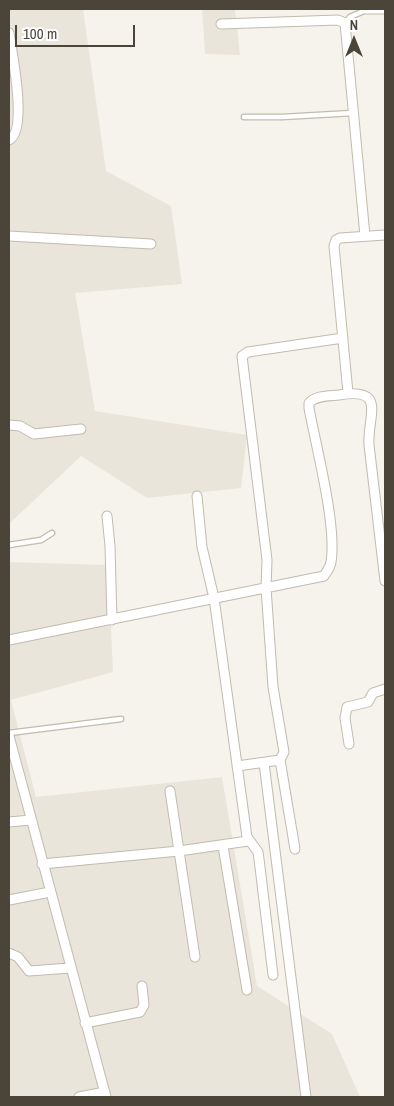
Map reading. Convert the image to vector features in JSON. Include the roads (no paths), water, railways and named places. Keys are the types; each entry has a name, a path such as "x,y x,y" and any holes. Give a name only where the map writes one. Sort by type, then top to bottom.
{"street":[{"path":"366,9 385,9"},
{"path":"221,24 338,20 344,23 364,236"},
{"path":"9,34 17,87 18,112 16,132 9,140"},
{"path":"348,393 334,246 336,240 340,238 385,235"},
{"path":"9,236 151,244"},
{"path":"295,849 280,760 284,752 274,687 266,588 267,560 242,356 248,352 343,338"},
{"path":"9,640 324,576 329,568 331,533 309,408 312,399 348,393 368,396 373,408 369,440 385,581"},
{"path":"9,425 20,426 34,434 81,429"},
{"path":"197,496 202,547 214,598 248,841 258,852 273,975"},
{"path":"106,516 110,546 112,620"},
{"path":"349,744 345,718 347,707 368,702 373,693 385,689"},
{"path":"9,735 70,968 106,1095 79,1097"},
{"path":"237,766 280,760"},
{"path":"264,762 306,1097"},
{"path":"170,791 195,957"},
{"path":"9,822 31,820"},
{"path":"42,864 179,851 248,841"},
{"path":"223,846 247,990"},
{"path":"9,900 50,892"},
{"path":"9,953 18,957 29,971 70,968"},
{"path":"85,1023 140,1012 144,1005 142,986"}],"lane":[{"path":"344,23 350,17 366,9"},
{"path":"244,117 353,113"},
{"path":"9,545 41,540 52,533"},
{"path":"9,735 121,719"}]}
